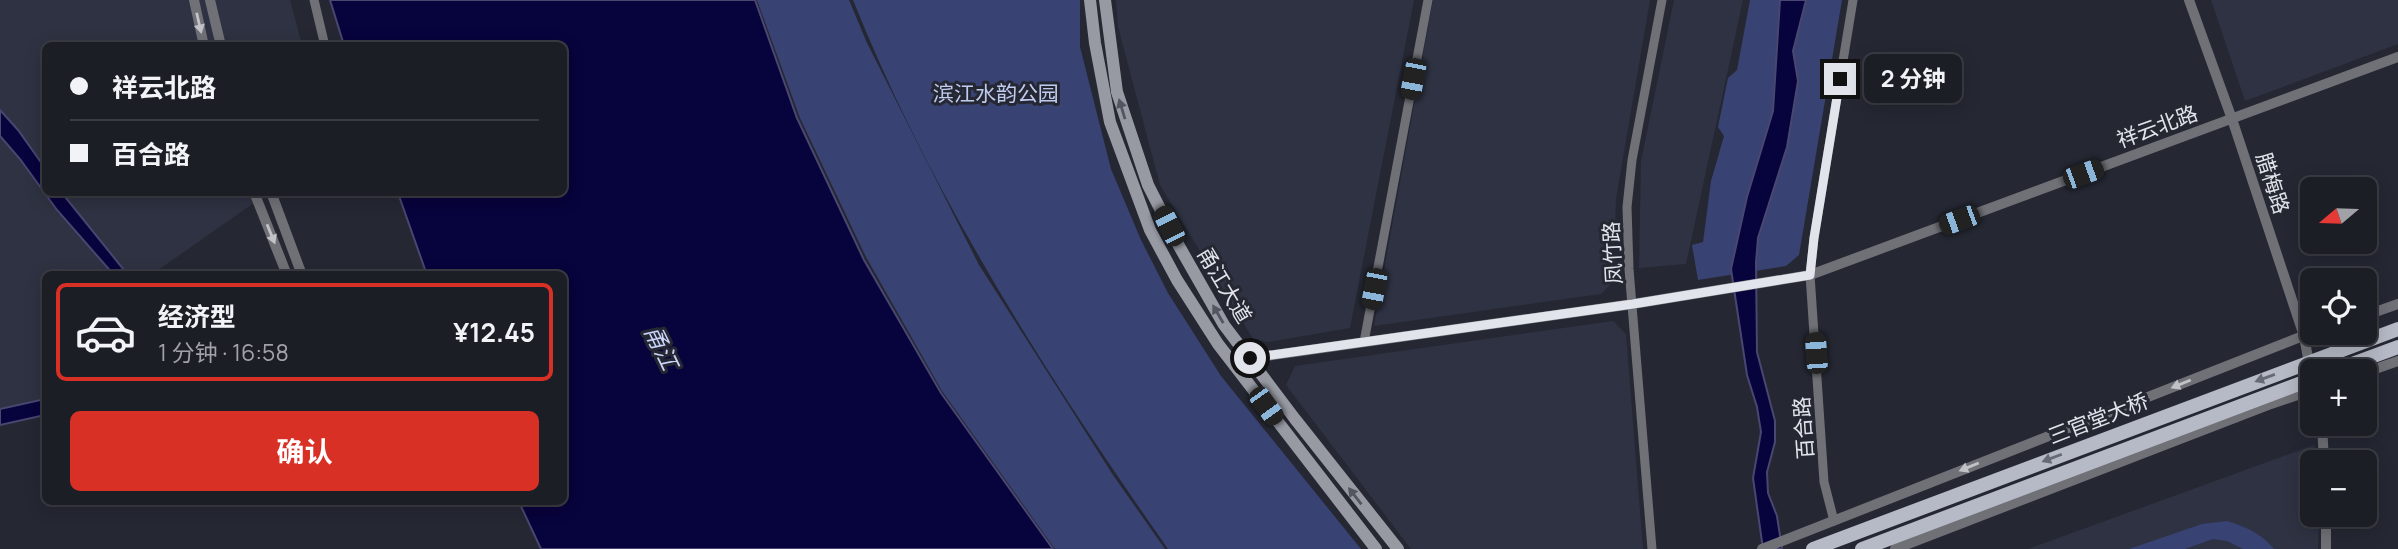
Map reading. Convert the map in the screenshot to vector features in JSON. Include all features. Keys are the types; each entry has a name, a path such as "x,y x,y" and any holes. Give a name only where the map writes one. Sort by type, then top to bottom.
{"main road":[{"name":"甬江大道","path":"1090,0 1110,122 1150,230 1177,280 1231,360 1376,549"},
{"name":"甬江大道","path":"1105,0 1117,92 1149,185 1179,246 1224,324 1398,549"},
{"name":"三官堂大桥","path":"1813,549 2398,328"},
{"path":"2366,359 2398,347"},
{"name":"三官堂大桥","path":"1862,549 2300,384"}],"street":[{"path":"194,0 203,42"},
{"path":"211,0 220,42"},
{"path":"314,0 324,42"},
{"path":"1364,342 1428,0"},
{"name":"凤竹路","path":"1652,549 1629,269 1627,207 1632,160 1662,0"},
{"name":"百合路","path":"1834,520 1824,482 1810,275 1853,0"},
{"name":"腊梅路","path":"2189,0 2300,312"},
{"name":"祥云北路","path":"1231,360 1633,304 1810,275 2398,57"},
{"path":"256,196 285,271"},
{"path":"272,196 301,271"},
{"path":"2377,311 2398,304"},
{"path":"1762,549 2300,337"},
{"path":"2377,369 2398,362"},
{"path":"1895,549 2300,394"},
{"path":"2326,527 2326,549"}],"shaded area":[{"path":"0,0 290,0 301,42 42,42 42,196 264,196 157,271 42,271 42,407 0,417"},
{"path":"1116,0 1414,0 1350,328 1269,342 1253,339 1160,185 1118,27"},
{"path":"1433,0 1650,0 1616,199 1613,282 1601,294 1374,326"},
{"path":"1674,0 1743,0 1686,264 1639,268 1641,161"},
{"path":"2211,0 2398,0 2398,44 2245,101"},
{"path":"1613,321 1626,334 1643,549 1411,549 1286,385 1295,366"},
{"path":"2314,445 2315,450 2300,450"},
{"path":"2300,450 2300,527 2319,527 2318,549 2028,549"}],"green space":[{"path":"757,0 849,0 867,43 979,265 1113,475 1165,549 1055,549 942,391 866,257 800,118"},
{"name":"滨江水韵公园","path":"853,0 1080,0 1080,47 1111,169 1141,240 1168,293 1221,376 1361,549 1168,549 1036,351 955,215 884,73"},
{"path":"1750,0 1842,0 1799,255 1786,266 1698,280 1692,245 1703,242 1711,181 1724,136 1718,127 1728,78 1737,70"},
{"path":"2227,521 2253,531 2274,549 2243,549 2227,541 2213,539 2185,549 2129,549 2202,524"}],"water":[{"name":"甬江","path":"330,0 755,0 797,118 864,260 941,393 1053,549 541,549 520,505 567,505 567,271 426,271 399,196 567,196 567,42 343,42"},
{"path":"1780,0 1806,0 1793,51 1798,81 1787,147 1758,238 1756,262 1757,352 1775,421 1775,442 1767,472 1768,493 1777,516 1782,549 1763,549 1753,478 1761,432 1747,375 1731,269 1747,197 1773,111"},
{"path":"0,110 42,164 42,189 20,159 0,136"},
{"path":"47,196 64,196 125,271 110,271"},
{"path":"42,400 42,416 0,425 0,409"}],"route":[{"path":"1250,358 1633,304 1810,275 1840,79"}]}
